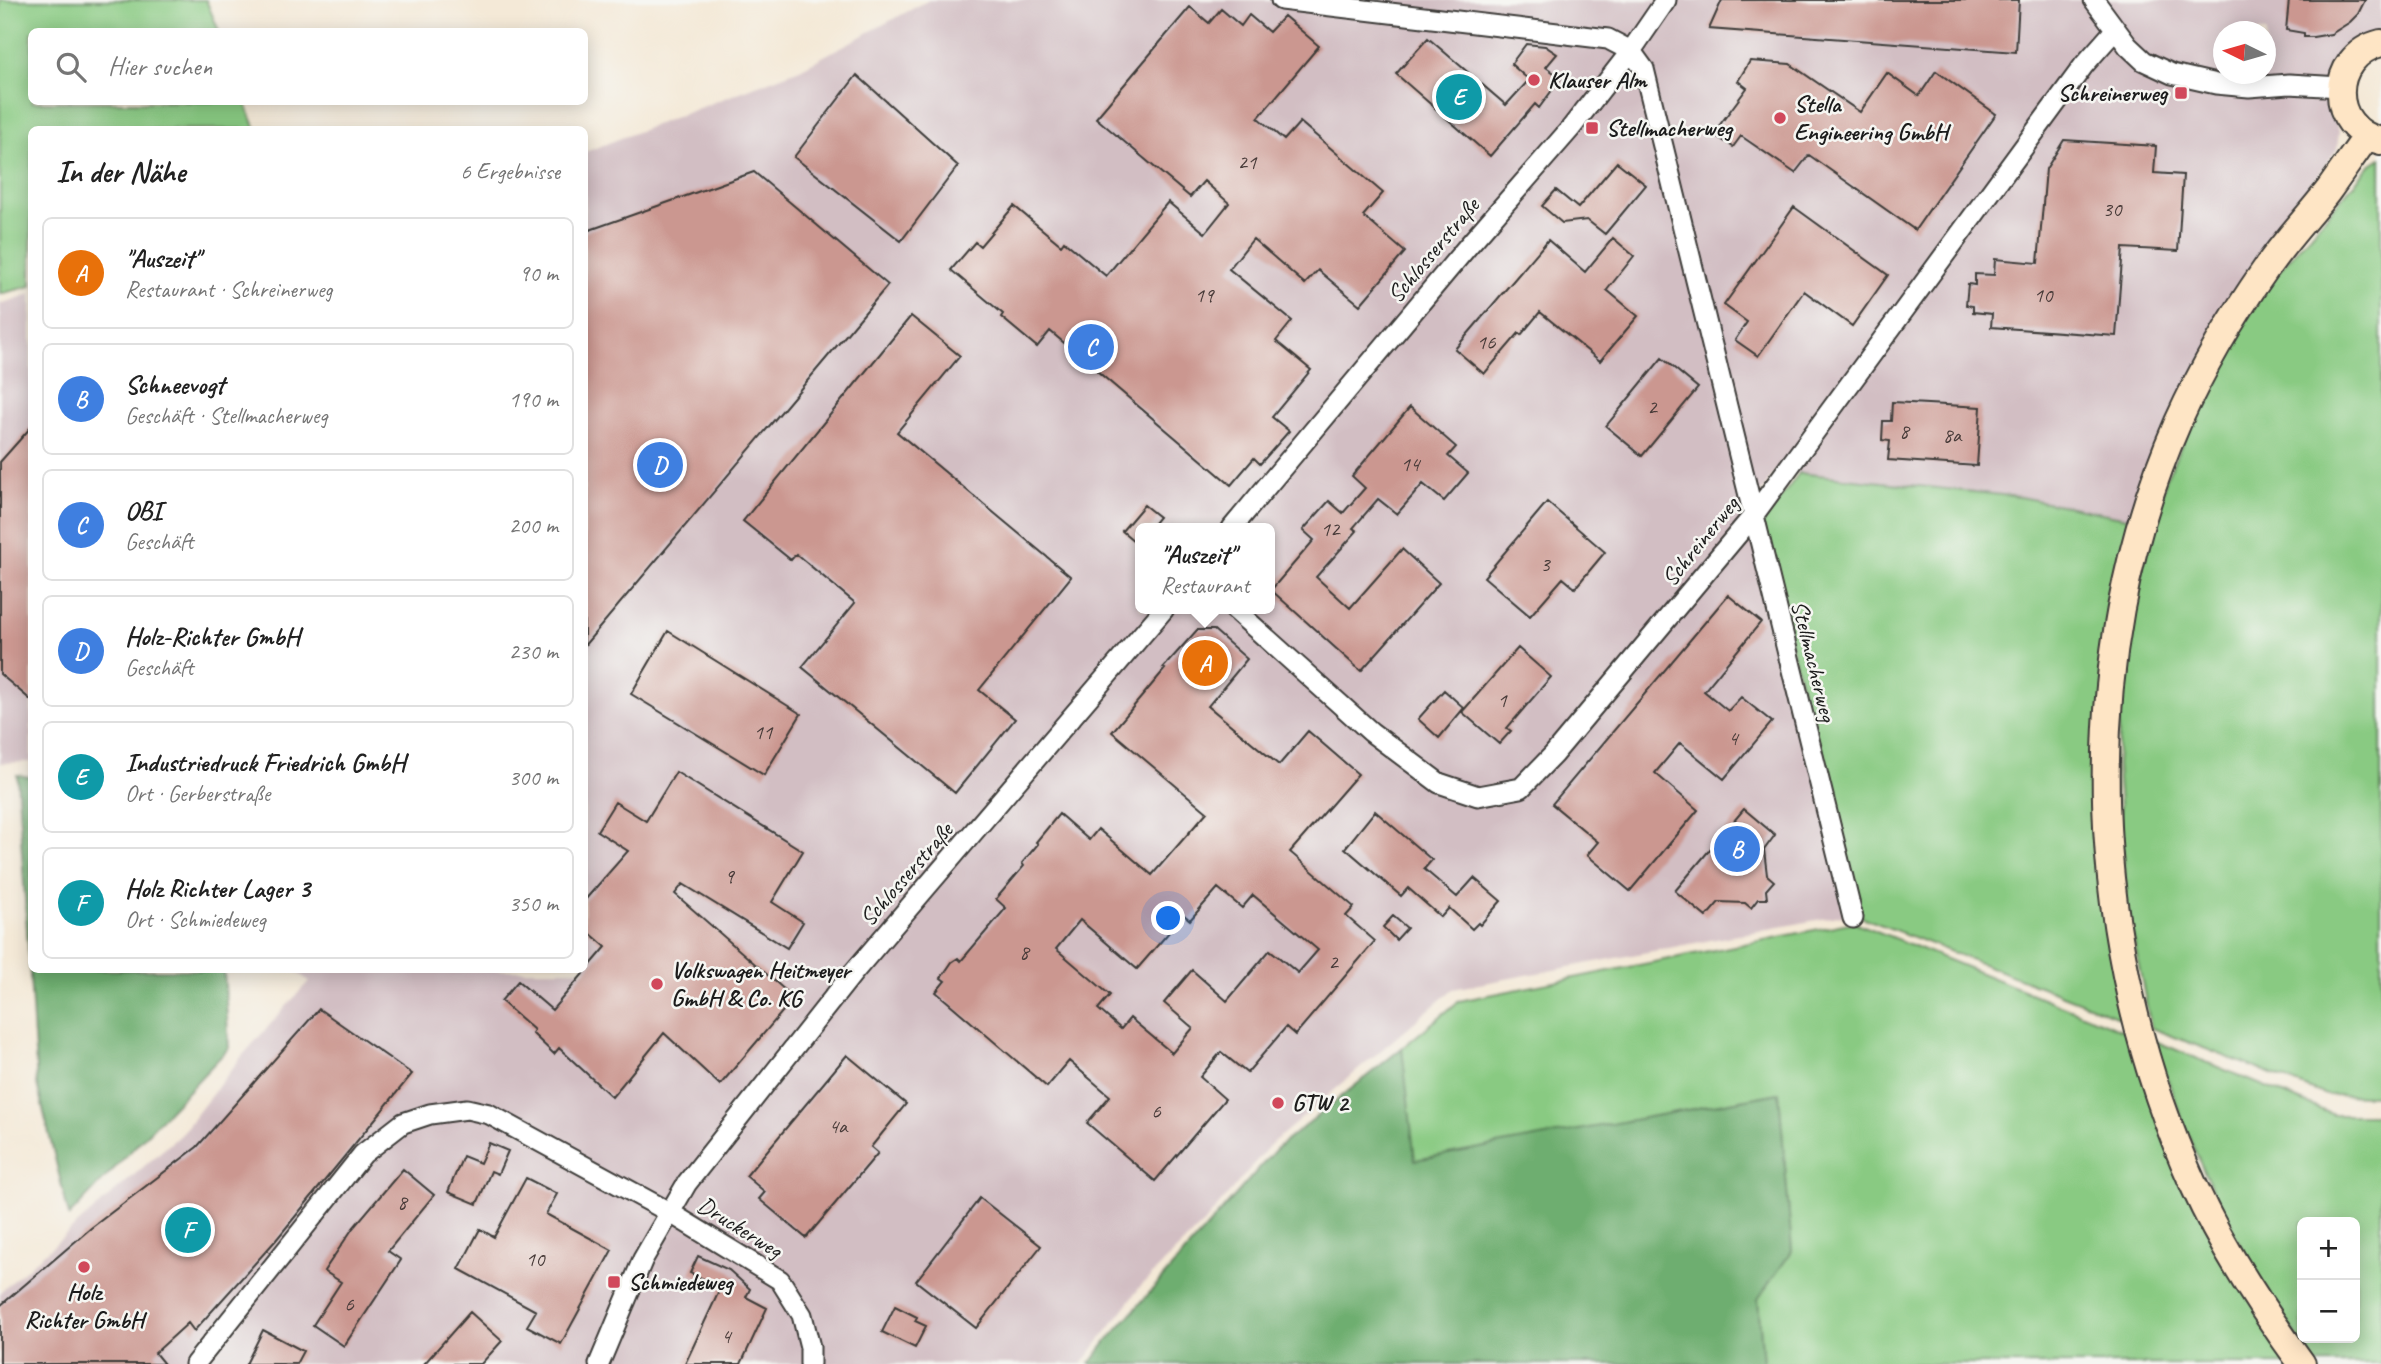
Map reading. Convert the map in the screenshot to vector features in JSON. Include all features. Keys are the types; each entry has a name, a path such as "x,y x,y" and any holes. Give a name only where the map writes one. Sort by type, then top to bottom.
{"main road":[{"path":"2302,1364 2228,1253 2195,1188 2154,1082 2126,976 2115,912 2106,814 2107,728 2113,663 2128,576 2158,472 2179,419 2263,272 2328,190 2374,139 2353,125 2347,117 2341,87 2343,77 2353,59 2368,47 2381,43"}],"street":[{"path":"1281,0 1608,39 1631,51"},
{"name":"Schlosserstraße","path":"1236,523 1463,252 1571,128 1631,51 1666,0"},
{"path":"2094,0 2128,46 2144,61 2172,74 2249,87 2289,84 2341,87"},
{"name":"Schreinerweg","path":"1240,614 1371,732 1439,782 1478,796 1521,788 1553,755 1753,516 2077,74 2115,30"},
{"name":"Stellmacherweg","path":"1631,51 1644,69 1853,918"},
{"name":"Schlosserstraße","path":"599,1364 643,1259 687,1183 853,973 1160,614"},
{"path":"195,1364 363,1154 403,1123 430,1114 467,1109 489,1114 669,1212"},
{"name":"Druckerweg","path":"669,1212 780,1280 802,1315 810,1347 810,1364"}],"shaded area":[{"path":"929,0 2381,0 2381,36 2339,61 2331,113 2339,131 2337,149 2265,250 2132,519 2020,497 1776,470 1755,502 1848,914 1453,989 1269,1146 1204,1223 1140,1287 1082,1364 0,1364 0,1292 181,1134 242,1056 309,981 298,973 588,973 588,151 800,69"},
{"path":"28,295 28,762 0,763 0,304"}],"green space":[{"path":"0,0 206,0 218,28 28,28 28,105 246,105 255,126 28,126 28,287 0,294"},
{"path":"2381,158 2381,1096 2326,1095 2151,1028 2127,905 2117,765 2121,693 2139,579 2167,476 2215,373 2270,281 2370,165"},
{"path":"1799,473 2020,497 2132,519 2108,618 2124,1019 1856,915 1762,524"},
{"path":"17,775 28,777 28,945"},
{"path":"1854,922 2127,1032 2289,1364 1763,1364 1758,1298 1792,1251 1779,1093 1414,1161 1402,1048 1459,1001"},
{"path":"30,973 224,973 229,1048 69,1216 37,1084"},
{"path":"2155,1041 2334,1115 2381,1115 2381,1364 2317,1364 2302,1343 2360,1343 2360,1217 2297,1217 2297,1336 2243,1249 2185,1128"},
{"path":"1402,1048 1415,1160 1779,1093 1792,1251 1758,1299 1763,1364 1090,1364 1276,1149"}],"building":[{"path":"1722,0 2019,0 2016,52 1709,29"},
{"path":"2289,0 2365,0 2358,14 2350,22 2331,34 2304,37 2304,33 2286,30"},
{"path":"1190,7 1209,23 1221,9 1241,26 1249,15 1269,32 1284,16 1319,46 1258,118 1284,140 1300,122 1383,193 1363,216 1405,252 1360,305 1318,270 1305,284 1253,239 1229,269 1292,321 1276,341 1311,370 1272,417 1289,431 1260,464 1254,458 1231,485 1050,331 1037,347 951,270 975,242 980,246 1014,206 1061,245 1064,241 1106,276 1168,202 1205,233 1229,203 1204,181 1190,197 1096,118"},
{"path":"1428,38 1506,105 1529,80 1511,64 1526,44 1545,46 1557,54 1546,67 1561,78 1539,108 1535,104 1490,156 1396,74"},
{"path":"1750,61 1790,64 1860,112 1887,73 1919,96 1936,71 1996,114 1915,230 1809,155 1795,173 1741,136 1733,147 1713,134 1747,88 1738,81"},
{"path":"857,75 958,166 901,241 794,157"},
{"path":"2064,140 2156,146 2154,173 2183,175 2178,251 2123,248 2116,336 1991,327 1992,314 1973,312 1973,306 1966,305 1968,284 1975,285 1975,274 1994,275 1995,259 2038,263 2046,169"},
{"path":"1617,162 1646,185 1605,234 1587,220 1562,223 1542,206 1556,190 1578,208"},
{"path":"754,172 888,285 588,641 588,231"},
{"path":"1794,207 1888,275 1852,326 1804,291 1758,356 1735,340 1747,322 1724,305"},
{"path":"1613,238 1634,256 1607,290 1638,316 1600,361 1540,312 1484,374 1455,349 1548,240 1585,272"},
{"path":"911,316 960,356 897,432 1071,577 979,690 1015,719 955,793 802,667 855,603 796,554 791,560 743,521"},
{"path":"1662,358 1698,388 1642,456 1606,426"},
{"path":"1892,402 1981,407 1977,466 1888,460 1890,441 1882,440 1883,421 1891,421"},
{"path":"1410,407 1456,447 1448,456 1468,473 1444,501 1423,484 1397,514 1378,499 1353,528 1357,531 1316,577 1350,608 1402,549 1439,583 1361,671 1275,594 1275,585 1314,540 1303,530 1329,501 1343,513 1365,488 1352,476"},
{"path":"28,430 28,698 0,674 0,462"},
{"path":"1547,502 1605,552 1575,588 1563,578 1530,616 1484,577"},
{"path":"1144,505 1159,517 1154,523 1135,523 1135,542 1122,531"},
{"path":"1728,595 1761,622 1704,691 1728,711 1741,697 1772,722 1724,779 1680,743 1655,773 1698,810 1630,891 1587,855 1598,842 1552,804"},
{"path":"1197,630 1214,630 1247,659 1208,706 1279,765 1308,731 1358,774 1290,852 1354,907 1346,916 1375,941 1295,1035 1286,1027 1247,1073 1221,1052 1200,1077 1225,1099 1155,1181 1087,1123 1110,1096 1069,1061 1047,1087 936,992 945,981 941,978 952,962 958,958 961,961 1006,908 996,899 1024,866 1022,863 1038,844 1036,842 1059,814 1089,840 1098,829 1152,875 1207,812 1112,732 1165,669 1163,668","holes":["1218,888 1242,908 1253,895 1318,950 1298,973 1270,950 1227,1001 1192,970 1164,1003 1193,1028 1172,1053 1130,1018 1121,1029 1098,1009 1110,995 1056,949 1080,920 1137,969 1184,915 1190,920"]},
{"path":"668,631 801,714 764,775 631,694"},
{"path":"1518,648 1551,677 1507,728 1511,731 1499,744 1462,712"},
{"path":"1444,690 1464,708 1439,738 1418,719"},
{"path":"676,772 803,851 772,902 803,922 787,948 683,884 675,894 794,998 720,1085 664,1033 612,1097 559,1048 554,1054 532,1033 534,1030 501,1001 518,981 552,1010 584,973 588,973 588,968 606,947 588,931 588,896 628,851 597,831 615,802 646,821"},
{"path":"1744,809 1775,835 1764,850 1767,875 1774,881 1766,890 1767,899 1758,899 1751,908 1745,903 1719,902 1706,917 1675,891"},
{"path":"1375,811 1432,860 1424,869 1457,897 1474,878 1501,901 1480,925 1478,923 1472,929 1449,908 1441,917 1408,888 1401,896 1345,848"},
{"path":"1393,916 1407,928 1396,940 1383,927"},
{"path":"319,1009 412,1074 276,1240 194,1331 188,1323 155,1353 164,1364 0,1364 0,1306 91,1228 197,1147"},
{"path":"847,1055 906,1104 871,1147 878,1153 806,1238 759,1199 765,1192 746,1176"},
{"path":"489,1143 508,1151 498,1174 491,1171 477,1204 448,1192 463,1156 480,1163"},
{"path":"403,1169 434,1195 388,1251 401,1260 344,1346 313,1325 341,1282 324,1271 353,1228"},
{"path":"526,1178 557,1194 546,1214 612,1250 561,1344 527,1326 536,1311 459,1269 480,1229 494,1237"},
{"path":"980,1198 1041,1246 976,1328 916,1281"},
{"path":"698,1256 729,1270 750,1289 746,1297 767,1308 741,1364 685,1364 721,1287 690,1273"},
{"path":"895,1306 917,1317 915,1321 926,1326 915,1348 882,1332"},
{"path":"470,1312 502,1341 481,1364 424,1364"},
{"path":"263,1330 303,1351 296,1364 246,1364"}],"place":[{"name":"Klauser Alm","path":"1534,80"},
{"name":"Schreinerweg","path":"2181,93"},
{"name":"Industriedruck Friedrich GmbH","path":"1459,97"},
{"name":"Stella Engineering GmbH","path":"1780,118"},
{"name":"Stellmacherweg","path":"1592,128"},
{"name":"OBI","path":"1091,347"},
{"name":"Holz-Richter GmbH","path":"660,465"},
{"name":"\"Auszeit\"","path":"1205,663"},
{"name":"Schneevogt","path":"1737,849"},
{"name":"Volkswagen Heitmeyer GmbH & Co. KG","path":"657,984"},
{"name":"GTW 2","path":"1278,1103"},
{"name":"Holz Richter Lager 3","path":"188,1230"},
{"name":"Holz Richter GmbH","path":"84,1267"},
{"name":"Schmiedeweg","path":"614,1282"}]}
